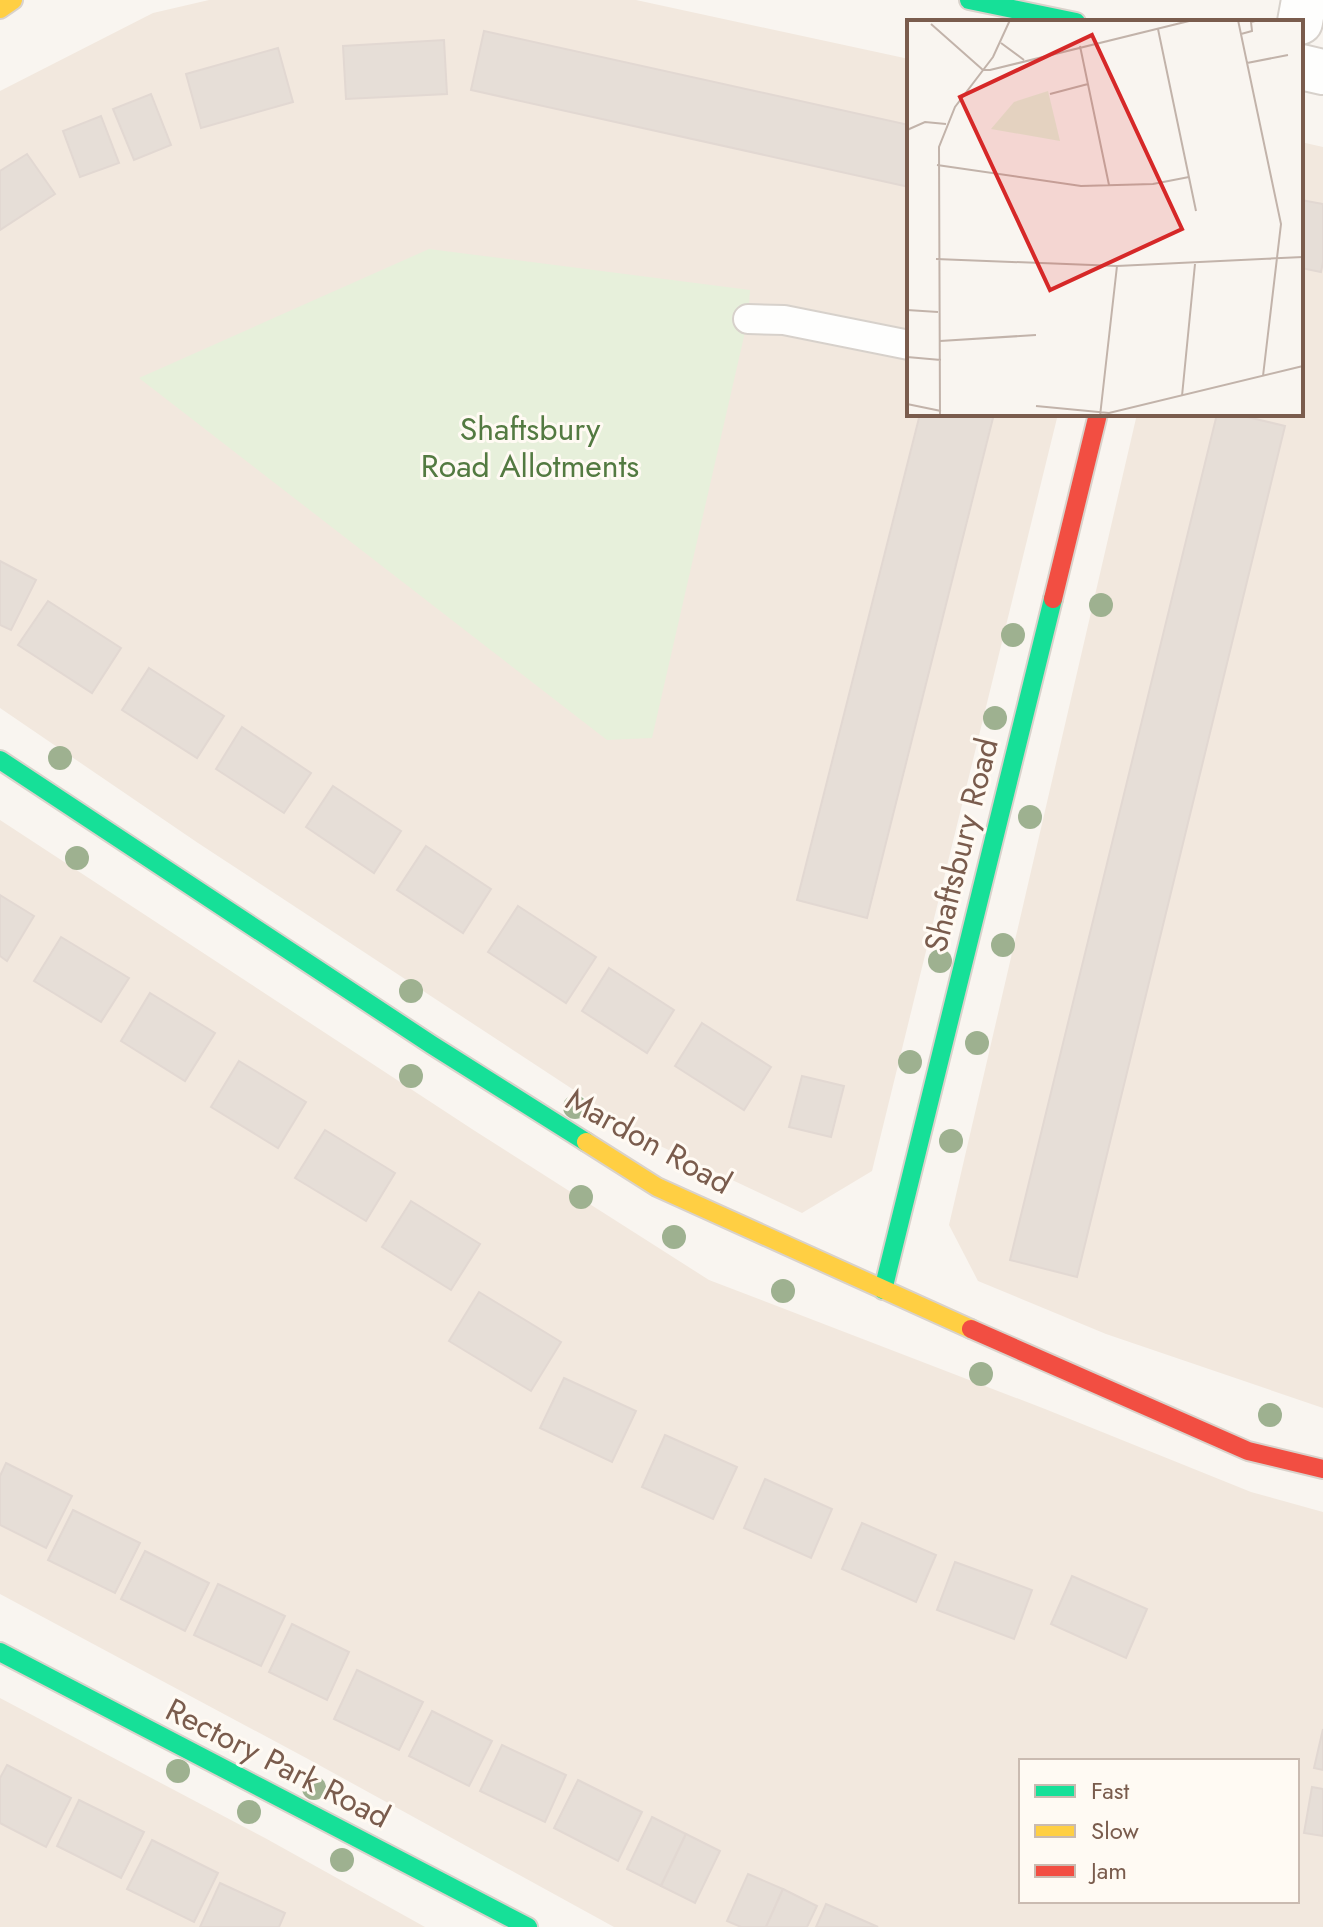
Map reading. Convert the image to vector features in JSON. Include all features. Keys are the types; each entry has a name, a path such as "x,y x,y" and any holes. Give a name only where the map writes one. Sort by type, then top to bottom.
{"street":[{"path":"0,9 13,0"},
{"path":"969,0 1066,20"},
{"path":"1300,20 1304,0"},
{"path":"1303,67 1323,72"},
{"name":"Shaftsbury Road","path":"883,1290 1098,416"},
{"name":"Mardon Road","path":"0,760 432,1045 657,1187 1248,1451 1323,1469"},
{"name":"Rectory Park Road","path":"0,1652 528,1927"}],"lane":[{"path":"748,319 784,320 907,345"}],"shaded area":[{"path":"209,0 636,0 907,59 907,416 1058,416 872,1171 802,1213 656,1144 198,843 0,708 0,91 153,13"},
{"path":"1303,142 1323,147 1323,1408 1106,1334 978,1281 949,1225 1137,416 1303,416"},
{"path":"0,820 709,1280 1251,1492 1323,1512 1323,1927 614,1927 0,1594"},
{"path":"0,1698 265,1838 425,1927 0,1927"}],"green space":[{"name":"Shaftsbury Road Allotments","path":"429,249 750,290 748,319 652,738 607,740 139,378"}],"building":[{"path":"484,31 907,125 907,187 471,90"},
{"path":"444,40 447,94 346,99 343,46"},
{"path":"278,48 293,102 201,128 186,74"},
{"path":"151,94 171,145 134,160 113,109"},
{"path":"101,116 119,163 80,177 63,131"},
{"path":"27,154 55,194 0,230 0,171"},
{"path":"1303,200 1323,204 1321,272 1303,268"},
{"path":"919,416 993,416 867,918 797,900"},
{"path":"1217,416 1243,416 1285,426 1077,1277 1010,1260"},
{"path":"0,561 36,580 11,630 0,625"},
{"path":"48,601 121,648 92,693 18,645"},
{"path":"149,668 224,716 197,758 122,710"},
{"path":"242,727 311,773 284,813 216,769"},
{"path":"333,786 401,831 374,873 306,827"},
{"path":"426,846 491,889 463,933 397,890"},
{"path":"0,895 34,916 7,961 0,956"},
{"path":"518,906 596,957 566,1003 488,952"},
{"path":"61,937 129,978 101,1022 34,981"},
{"path":"609,968 674,1010 647,1053 582,1011"},
{"path":"150,993 215,1033 185,1081 121,1041"},
{"path":"702,1023 771,1067 744,1110 675,1066"},
{"path":"239,1061 306,1102 278,1148 211,1107"},
{"path":"802,1076 844,1086 831,1137 789,1127"},
{"path":"325,1130 395,1173 366,1221 295,1178"},
{"path":"411,1201 480,1244 451,1290 382,1247"},
{"path":"479,1292 561,1342 531,1391 449,1341"},
{"path":"564,1378 636,1411 612,1462 540,1428"},
{"path":"665,1435 737,1467 713,1519 642,1487"},
{"path":"6,1463 72,1496 46,1548 0,1525 0,1476"},
{"path":"765,1479 832,1509 811,1558 744,1528"},
{"path":"73,1510 140,1543 115,1593 48,1560"},
{"path":"862,1523 936,1555 916,1602 842,1569"},
{"path":"145,1551 209,1583 185,1631 121,1599"},
{"path":"955,1562 1032,1590 1014,1639 937,1610"},
{"path":"1072,1576 1147,1609 1126,1658 1051,1624"},
{"path":"218,1584 285,1616 261,1666 194,1635"},
{"path":"292,1624 349,1652 327,1700 269,1672"},
{"path":"357,1670 423,1702 399,1750 334,1719"},
{"path":"432,1711 492,1741 469,1786 409,1756"},
{"path":"1323,1729 1323,1770 1314,1768"},
{"path":"502,1745 566,1775 545,1822 480,1791"},
{"path":"7,1765 71,1798 46,1847 0,1823 0,1778"},
{"path":"578,1780 642,1812 618,1861 554,1828"},
{"path":"1312,1787 1323,1789 1323,1836 1304,1833"},
{"path":"79,1800 144,1832 121,1878 57,1846"},
{"path":"652,1817 686,1834 661,1886 627,1869"},
{"path":"686,1834 720,1851 695,1903 661,1886"},
{"path":"152,1840 218,1873 194,1922 127,1889"},
{"path":"748,1874 783,1889 766,1927 741,1927 727,1921"},
{"path":"220,1883 285,1913 279,1927 200,1927"},
{"path":"783,1889 817,1906 807,1927 766,1927"},
{"path":"826,1904 878,1927 816,1927"}],"traffic: fast":[{"path":"969,0 1066,20"},
{"path":"883,1290 1053,599"},
{"path":"0,760 432,1045 586,1142"},
{"path":"0,1652 528,1927"}],"traffic: slow":[{"path":"0,9 13,0"},
{"path":"586,1142 657,1187 971,1329"}],"traffic: jam":[{"path":"1053,599 1098,416"},
{"path":"971,1329 1248,1451 1323,1469"}]}
